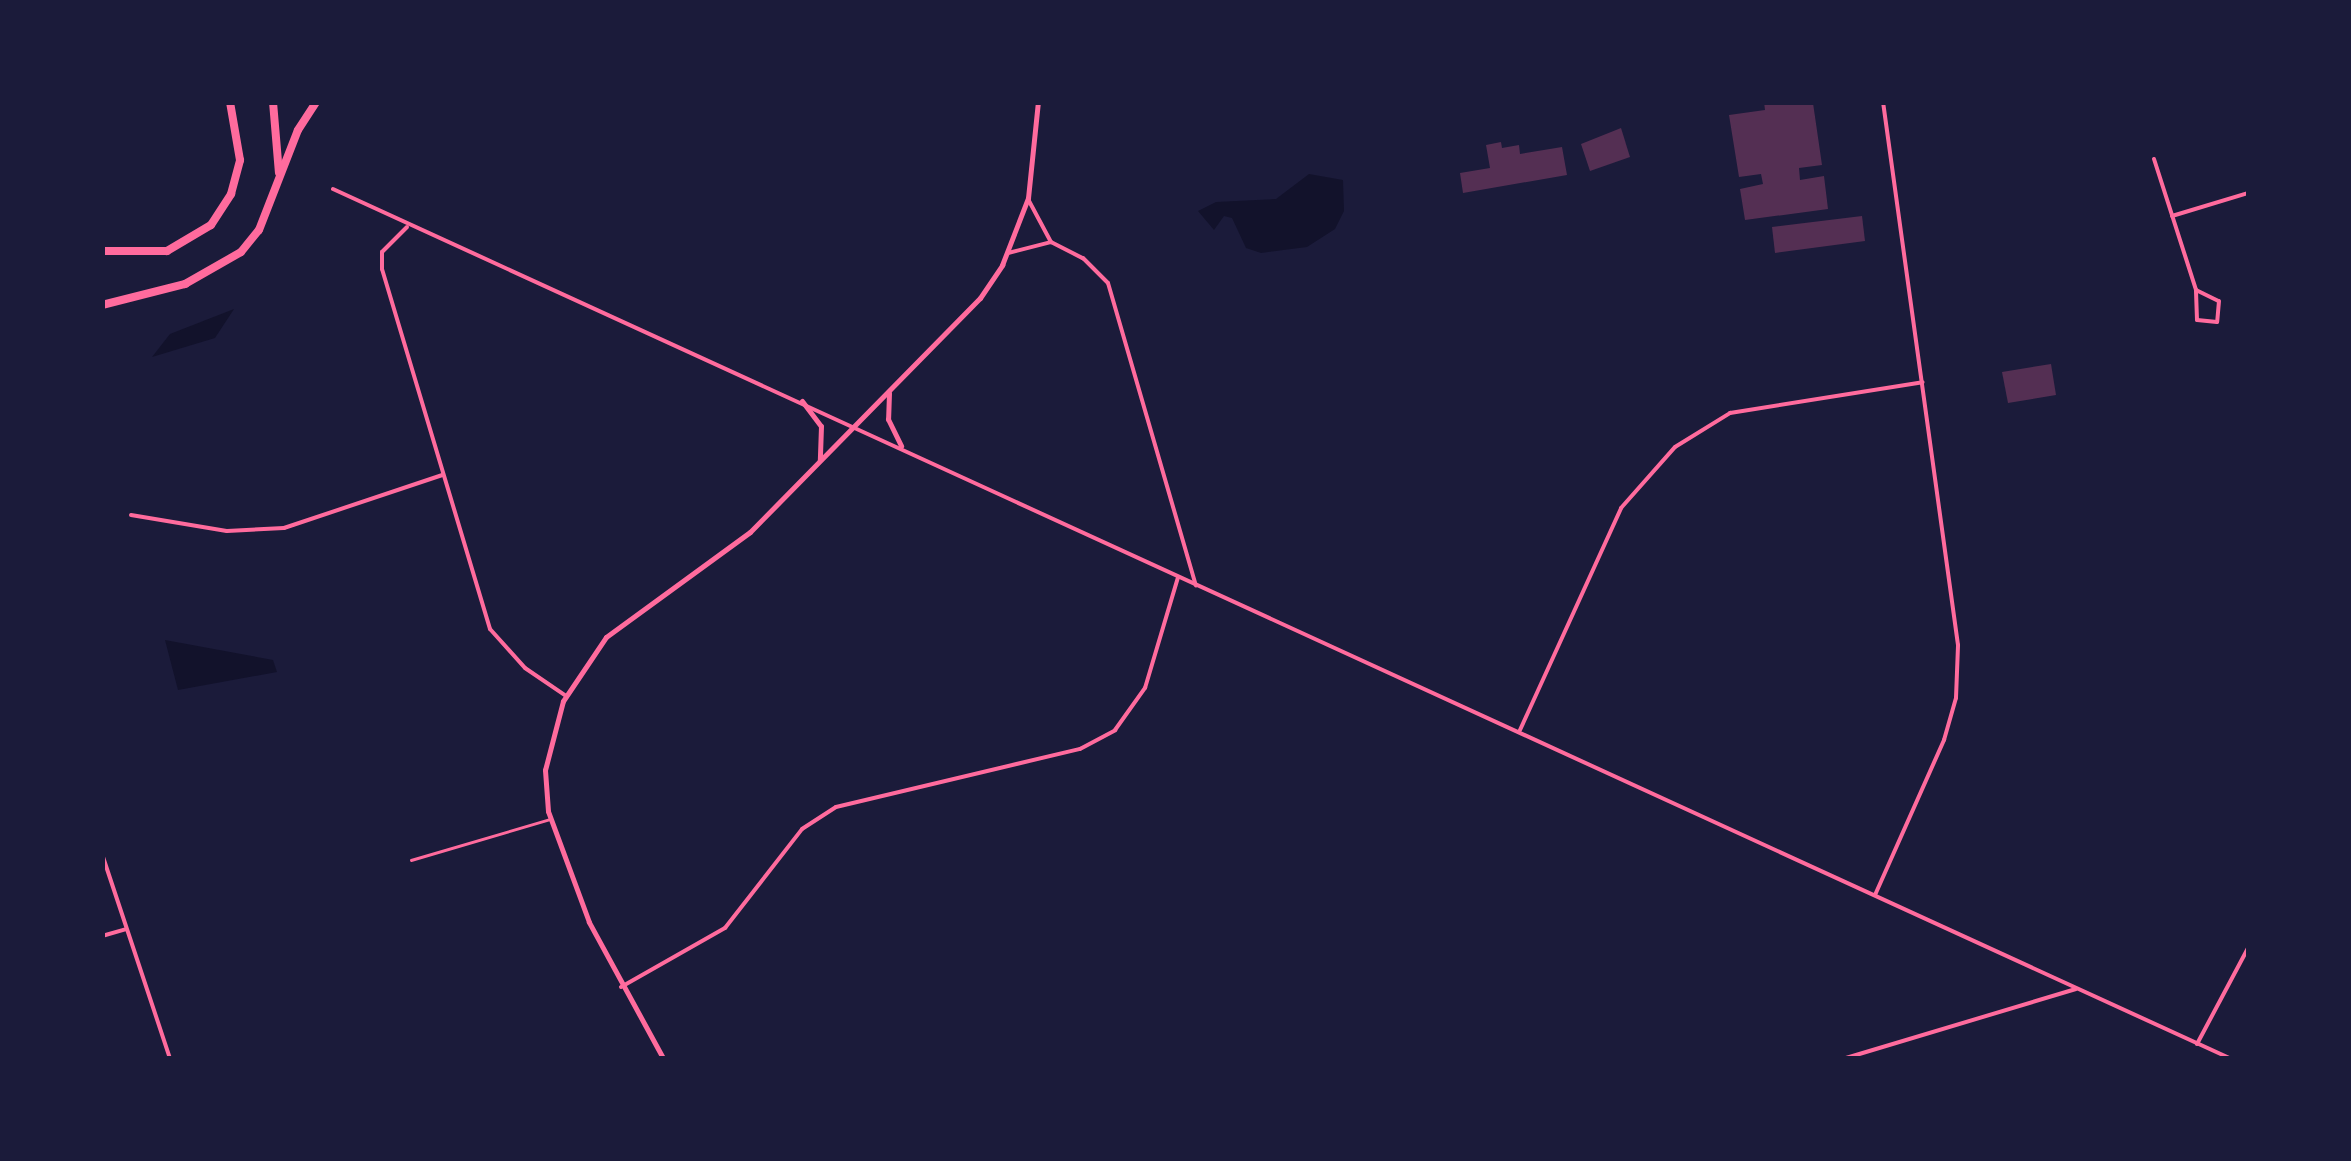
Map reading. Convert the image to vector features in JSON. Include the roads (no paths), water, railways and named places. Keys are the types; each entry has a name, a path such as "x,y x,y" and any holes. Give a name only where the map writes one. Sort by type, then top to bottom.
{"highway":[{"path":"102,250 167,251 211,224 238,176 240,142 230,102"},
{"path":"273,102 278,182"},
{"path":"102,304 213,272 259,230 316,102"}],"main road":[{"path":"663,1058 621,987 551,819 546,770 566,696 606,637 723,555 980,298 1007,254 1028,198 1038,102"},
{"path":"890,390 888,419 902,446"},
{"path":"802,401 821,426 820,461"}],"street":[{"path":"1875,895 1930,774 1956,698 1958,645 1884,102"},
{"path":"2154,159 2196,290 2197,320 2217,322 2219,301 2196,290"},
{"path":"333,189 407,226 856,424 1178,577 1520,730 2229,1058"},
{"path":"2172,216 2248,193"},
{"path":"1028,198 1051,242 1097,268 1108,283 1196,585"},
{"path":"407,226 382,252 382,269 490,628 525,668 566,696"},
{"path":"1007,254 1051,242"},
{"path":"1520,730 1622,508 1675,447 1730,413 1922,382"},
{"path":"131,515 227,531 284,528 442,475"},
{"path":"621,987 726,928 802,829 836,808 1080,749 1114,730 1145,688 1178,577"},
{"path":"102,854 170,1058"},
{"path":"102,936 126,928"},
{"path":"2197,1044 2248,948"},
{"path":"1846,1058 2077,988"}],"lane":[{"path":"411,860 551,819"}]}
